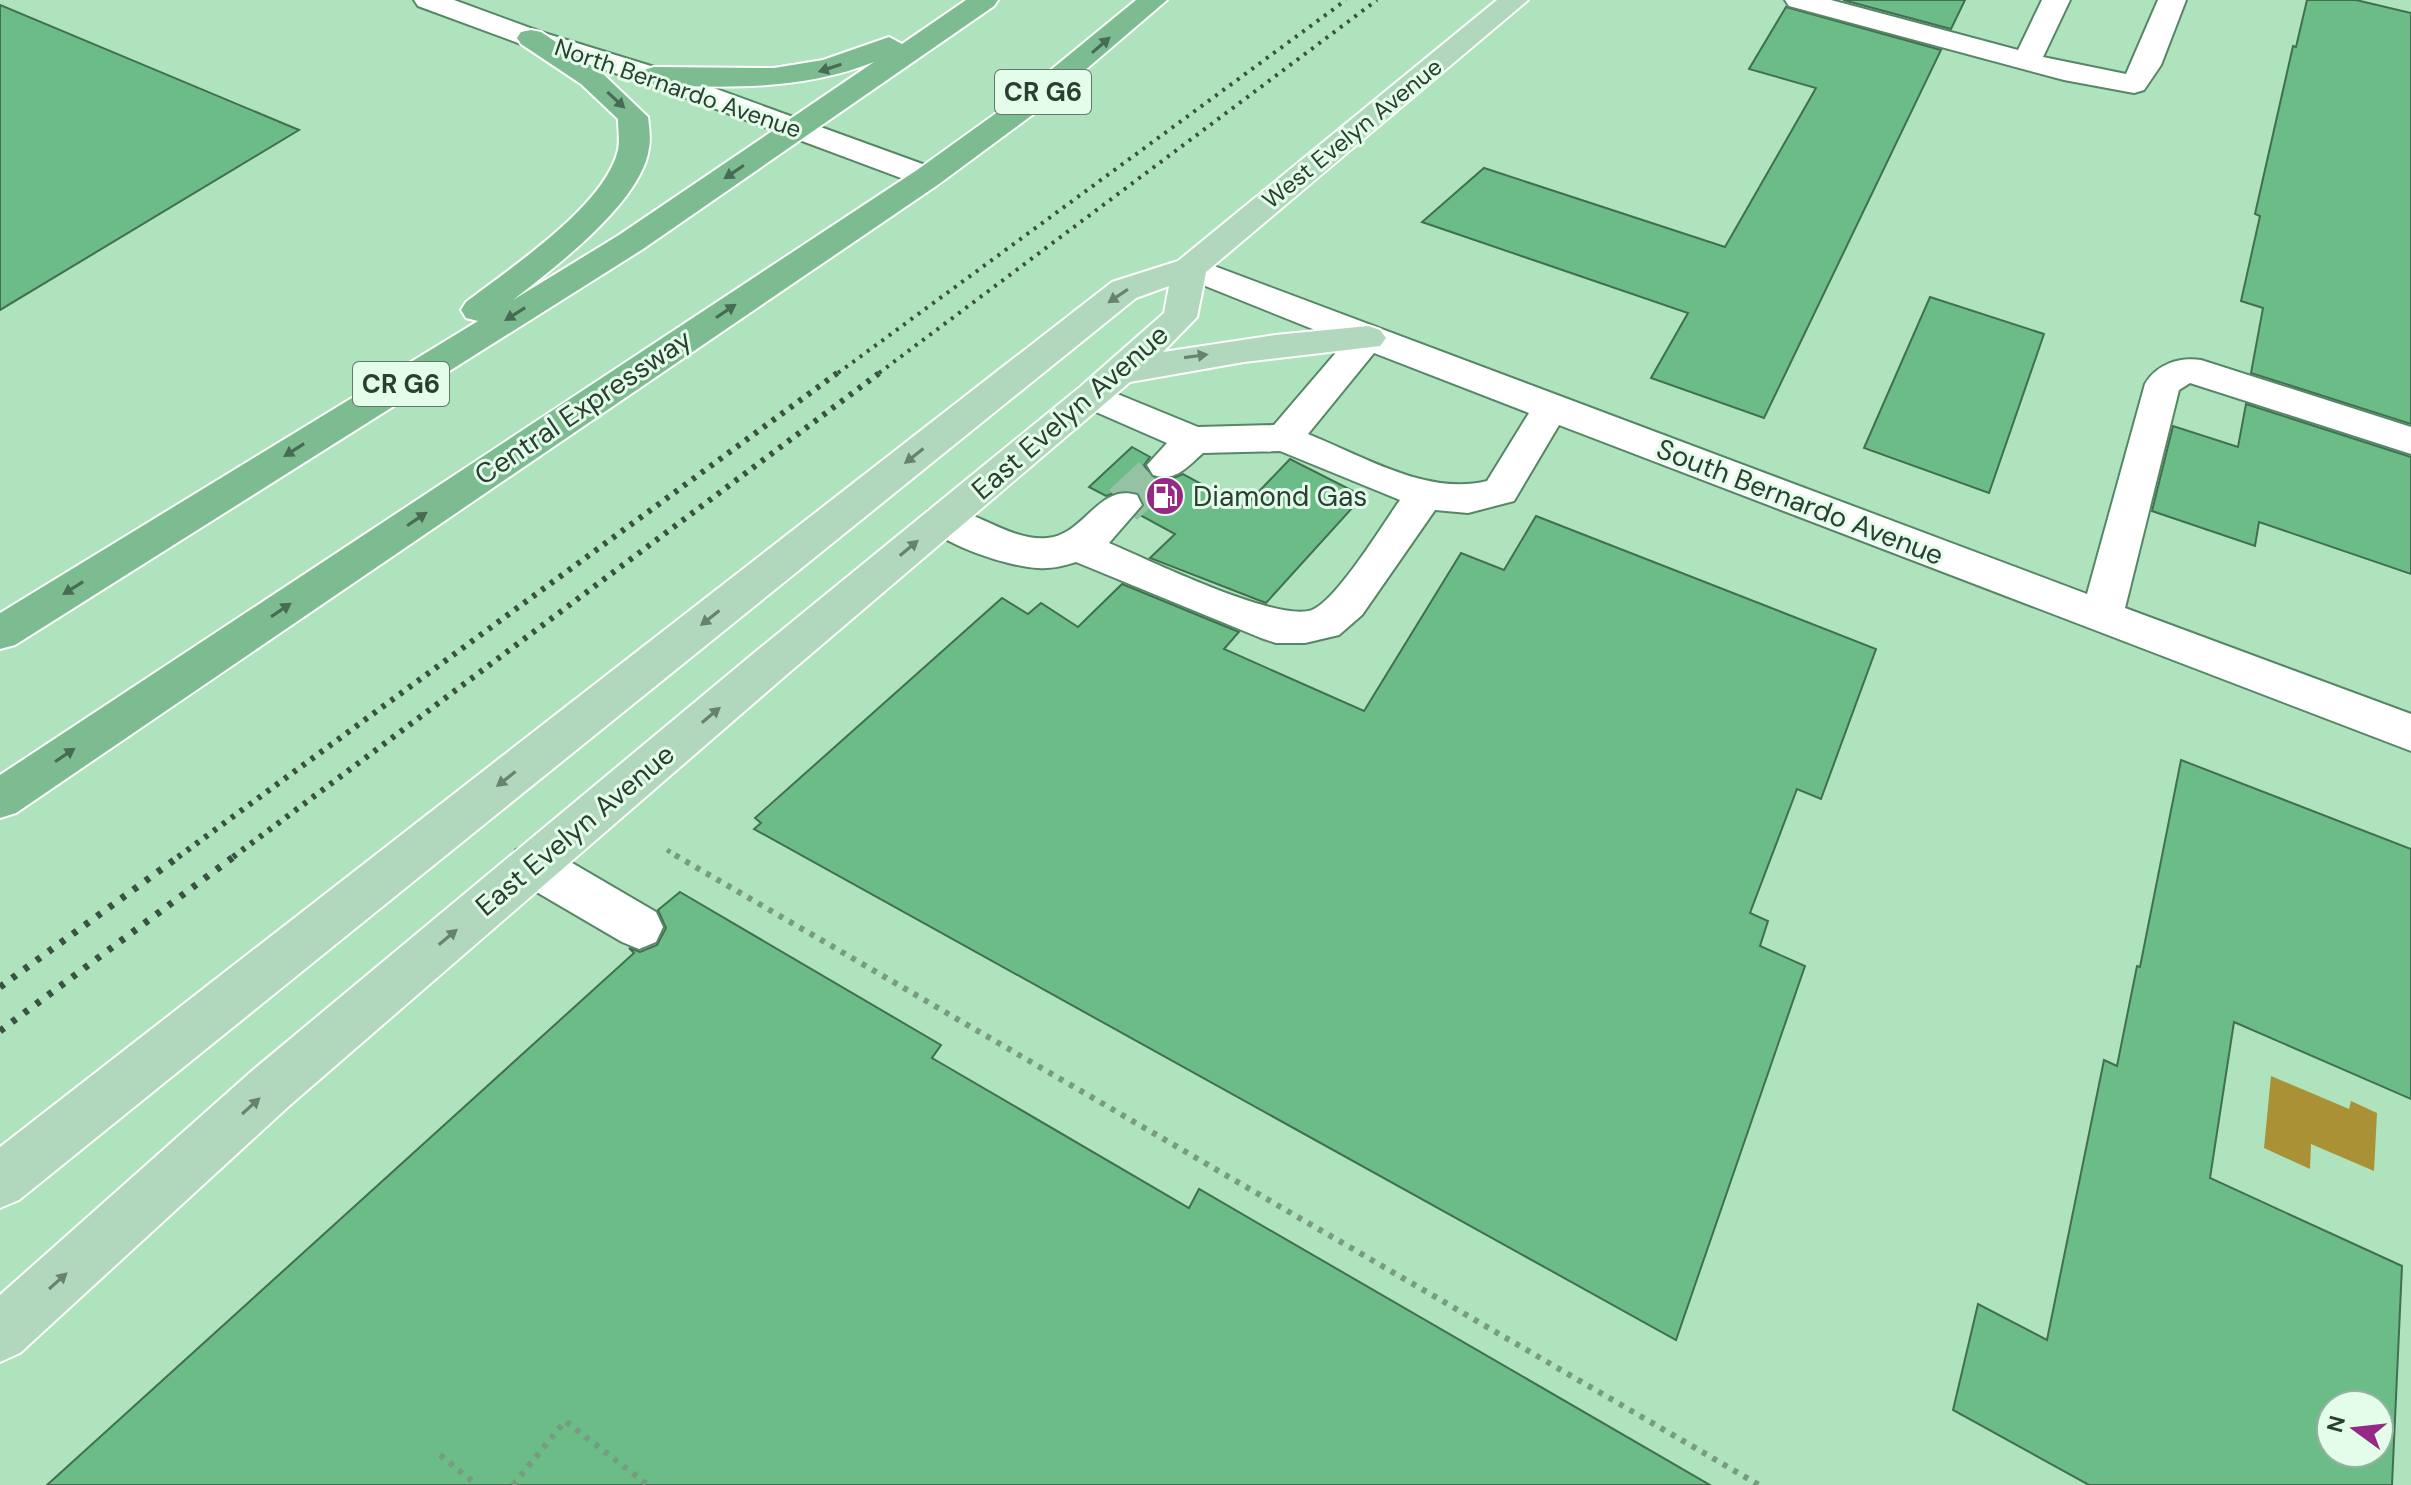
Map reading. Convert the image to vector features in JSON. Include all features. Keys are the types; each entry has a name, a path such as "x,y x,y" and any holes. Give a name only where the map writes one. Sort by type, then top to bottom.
{"highway":[{"path":"654,76 752,80 817,72 914,35 976,0"},
{"name":"CR G6","path":"0,633 631,242 984,0"},
{"name":"Central Expressway","path":"0,799 928,177 1035,99 1153,0"},
{"path":"353,414 591,217 623,178 634,150 633,117 591,78 531,38"}],"main road":[{"name":"West Evelyn Avenue","path":"1190,268 1514,0"},
{"name":"East Evelyn Avenue","path":"0,1181 1124,290 1190,268 1180,317 1106,384 271,1088 0,1333"},
{"path":"1106,384 1186,357 1368,338"}],"street":[{"name":"North Bernardo Avenue","path":"428,0 531,38 654,76 928,177"},
{"path":"1799,0 2074,74 2134,84 2147,65 2172,0"},
{"path":"2027,61 2056,0"},
{"name":"South Bernardo Avenue","path":"1190,268 2411,733"},
{"path":"1284,438 1368,338"},
{"path":"2102,616 2163,384 2184,370 2201,372 2411,441"},
{"path":"1106,384 1194,440 1284,438 1368,473 1426,493 1459,500 1500,491 1551,408"},
{"path":"1166,465 1194,440"},
{"path":"1077,546 1276,627 1305,627 1324,624 1348,604 1426,493"},
{"path":"943,520 1025,554 1049,554 1077,546 1123,505"},
{"path":"533,865 639,927"}],"path":[{"path":"667,850 1759,1485"},
{"path":"513,1485 565,1421 648,1485"},
{"path":"440,1455 477,1485"}],"shaded area":[{"path":"2271,1076 2349,1109 2351,1101 2377,1113 2374,1171 2311,1144 2310,1169 2264,1148"}],"building":[{"path":"1843,0 1965,0 1951,29"},
{"path":"2307,0 2356,0 2411,13 2411,424 2251,373 2263,308 2241,301 2260,216 2255,214 2293,46 2296,47"},
{"path":"0,5 299,130 0,310"},
{"path":"1786,7 1941,50 1764,418 1651,378 1688,313 1422,222 1484,168 1725,247 1816,88 1749,69"},
{"path":"1930,297 2044,334 1989,493 1864,448"},
{"path":"2246,404 2411,457 2411,574 2259,522 2255,546 2152,511 2173,426 2238,447"},
{"path":"1132,447 1150,457 1144,465 1152,478 1169,480 1183,474 1244,507 1290,459 1363,496 1266,603 1150,558 1175,534 1138,514 1145,505 1137,492 1123,490 1106,496 1089,487"},
{"path":"1536,516 1876,649 1821,799 1797,789 1750,913 1768,921 1760,946 1805,966 1676,1340 754,829 761,823 755,818 1002,598 1028,614 1041,603 1078,627 1122,584 1239,632 1224,649 1364,711 1461,553 1504,570"},
{"path":"2181,760 2411,849 2411,1099 2234,1022 2210,1178 2402,1266 2395,1419 2395,1389 2315,1389 2315,1469 2393,1469 2392,1485 2089,1485 1953,1410 1978,1304 2047,1340 2104,1060 2117,1066 2137,966 2140,967"},
{"path":"680,892 941,1045 932,1058 1189,1208 1199,1189 1710,1485 47,1485 634,953 629,948 640,952 657,945 666,928 658,910"}],"tunnel":[{"path":"1123,505 1166,465"}],"railway":[{"path":"838,373 1346,0"},
{"path":"879,373 1377,0"},
{"path":"178,857 840,371"},
{"path":"233,857 882,371"},
{"path":"0,987 181,855"},
{"path":"0,1031 236,855"}],"place":[{"name":"Diamond Gas","path":"1165,496"}]}
